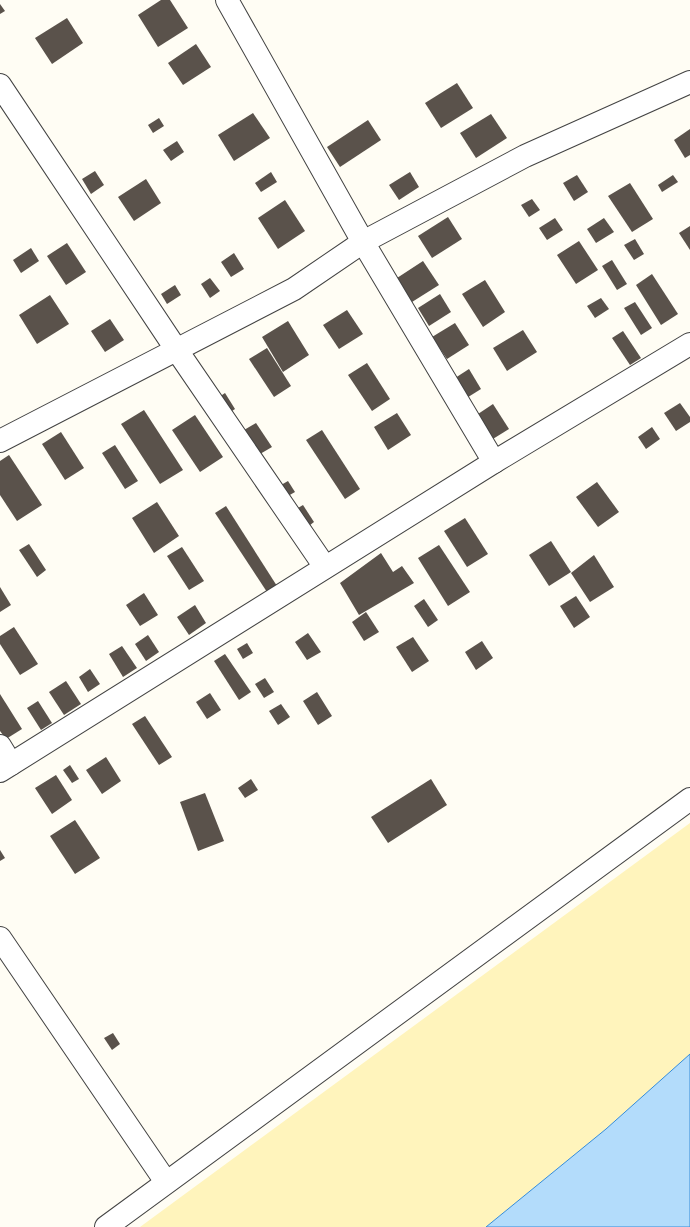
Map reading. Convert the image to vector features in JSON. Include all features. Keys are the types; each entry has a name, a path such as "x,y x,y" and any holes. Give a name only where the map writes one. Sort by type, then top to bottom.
{"street":[{"path":"227,0 363,242 494,462"},
{"path":"0,441 294,289 363,242 525,156 690,82"},
{"path":"0,85 176,349 325,567"},
{"path":"4,760 325,567 494,462 690,344"},
{"path":"106,1227 690,799"},
{"path":"0,938 166,1182"}],"sand":[{"path":"690,823 690,1054 606,1129 486,1227 140,1227"}],"water":[{"path":"690,1054 690,1227 486,1227 606,1129"}],"building":[{"path":"161,0 170,0 188,28 158,47 138,15"},
{"path":"0,4 5,11 0,14"},
{"path":"67,18 83,43 52,64 35,38"},
{"path":"196,44 211,67 183,85 168,63"},
{"path":"457,83 473,108 441,128 425,103"},
{"path":"253,113 270,138 234,161 218,135"},
{"path":"491,114 507,138 476,158 460,133"},
{"path":"159,118 164,126 153,133 148,125"},
{"path":"368,120 381,140 340,167 327,147"},
{"path":"690,129 690,155 685,158 674,140"},
{"path":"177,141 184,152 171,161 163,150"},
{"path":"95,171 104,185 91,194 82,179"},
{"path":"271,172 277,182 261,192 255,183"},
{"path":"410,172 419,187 399,200 389,185"},
{"path":"577,175 588,192 574,201 563,183"},
{"path":"673,175 678,182 662,192 658,185"},
{"path":"146,179 161,203 134,221 118,197"},
{"path":"630,183 653,219 632,232 608,196"},
{"path":"532,199 540,210 529,217 521,205"},
{"path":"285,200 305,231 278,249 258,218"},
{"path":"448,217 462,239 432,258 418,236"},
{"path":"555,218 563,230 547,240 539,228"},
{"path":"604,218 614,232 596,243 587,229"},
{"path":"690,226 690,250 679,233"},
{"path":"635,239 644,254 634,260 624,245"},
{"path":"579,241 598,270 576,284 557,255"},
{"path":"67,243 86,272 66,285 47,256"},
{"path":"31,248 39,261 21,273 13,260"},
{"path":"234,253 244,269 231,277 221,262"},
{"path":"612,260 627,284 617,290 602,266"},
{"path":"423,261 439,285 412,302 397,278"},
{"path":"652,274 678,314 661,325 636,285"},
{"path":"210,278 220,291 210,298 201,284"},
{"path":"485,280 505,312 483,327 462,294"},
{"path":"175,285 181,295 167,304 161,294"},
{"path":"440,294 451,312 429,326 418,308"},
{"path":"50,295 69,324 37,344 19,315"},
{"path":"601,298 609,309 595,318 587,306"},
{"path":"635,302 652,328 641,335 624,308"},
{"path":"347,310 363,334 339,349 323,325"},
{"path":"110,319 124,340 105,352 91,331"},
{"path":"288,321 309,355 283,372 262,337"},
{"path":"455,323 469,345 447,359 432,337"},
{"path":"523,330 537,352 507,371 493,348"},
{"path":"623,331 641,358 630,365 612,338"},
{"path":"267,348 291,386 274,397 249,359"},
{"path":"367,363 390,399 372,411 348,375"},
{"path":"469,369 481,389 465,399 452,380"},
{"path":"225,393 235,409 229,413 219,397"},
{"path":"680,403 690,417 690,422 676,431 664,413"},
{"path":"493,404 509,429 488,442 472,418"},
{"path":"144,410 183,470 160,484 121,424"},
{"path":"397,413 411,435 388,450 374,427"},
{"path":"195,415 223,457 200,472 172,430"},
{"path":"256,423 272,447 260,454 244,430"},
{"path":"652,427 660,439 646,449 638,437"},
{"path":"322,430 360,489 345,499 306,440"},
{"path":"61,432 84,468 65,480 42,444"},
{"path":"115,445 138,481 125,489 102,453"},
{"path":"9,455 42,505 17,521 0,495 0,461"},
{"path":"288,481 295,492 288,496 281,485"},
{"path":"597,482 619,512 598,527 576,497"},
{"path":"157,502 179,536 154,553 132,518"},
{"path":"303,505 314,522 305,529 293,511"},
{"path":"226,506 277,586 267,592 215,513"},
{"path":"465,518 488,554 467,567 444,531"},
{"path":"551,541 571,572 549,586 529,555"},
{"path":"29,544 46,570 37,577 19,550"},
{"path":"439,545 470,592 448,606 418,558"},
{"path":"182,547 204,581 189,590 167,556"},
{"path":"381,553 393,572 402,566 414,583 359,615 340,583"},
{"path":"594,555 614,587 590,602 571,573"},
{"path":"0,587 11,605 0,612"},
{"path":"144,593 158,615 140,626 126,605"},
{"path":"576,596 590,617 574,628 560,606"},
{"path":"424,599 438,620 428,627 414,606"},
{"path":"195,605 206,623 189,635 177,617"},
{"path":"366,612 379,632 364,641 352,622"},
{"path":"14,627 38,664 20,675 0,644 0,636"},
{"path":"308,633 321,652 307,660 295,642"},
{"path":"148,635 159,652 146,661 135,644"},
{"path":"413,637 429,661 412,672 396,647"},
{"path":"482,641 493,658 476,670 465,652"},
{"path":"247,643 253,653 243,659 237,649"},
{"path":"122,646 137,668 123,677 109,654"},
{"path":"225,654 251,692 239,700 214,661"},
{"path":"90,669 100,684 88,692 79,677"},
{"path":"265,678 274,692 264,698 255,684"},
{"path":"66,681 81,704 64,715 49,692"},
{"path":"317,692 332,716 318,725 303,701"},
{"path":"210,693 221,710 207,719 196,702"},
{"path":"0,694 22,729 6,739 0,731"},
{"path":"38,701 52,723 41,730 27,708"},
{"path":"281,704 290,717 278,725 269,711"},
{"path":"145,716 172,757 159,765 132,724"},
{"path":"106,757 121,781 102,794 86,770"},
{"path":"70,765 79,779 72,783 63,770"},
{"path":"56,775 72,800 52,814 35,788"},
{"path":"251,779 258,790 245,798 238,788"},
{"path":"431,779 447,805 388,843 371,817"},
{"path":"205,793 224,841 198,851 180,802"},
{"path":"75,820 100,858 75,874 50,836"},
{"path":"0,850 5,858 0,861"},
{"path":"113,1033 120,1044 112,1050 104,1038"}]}
